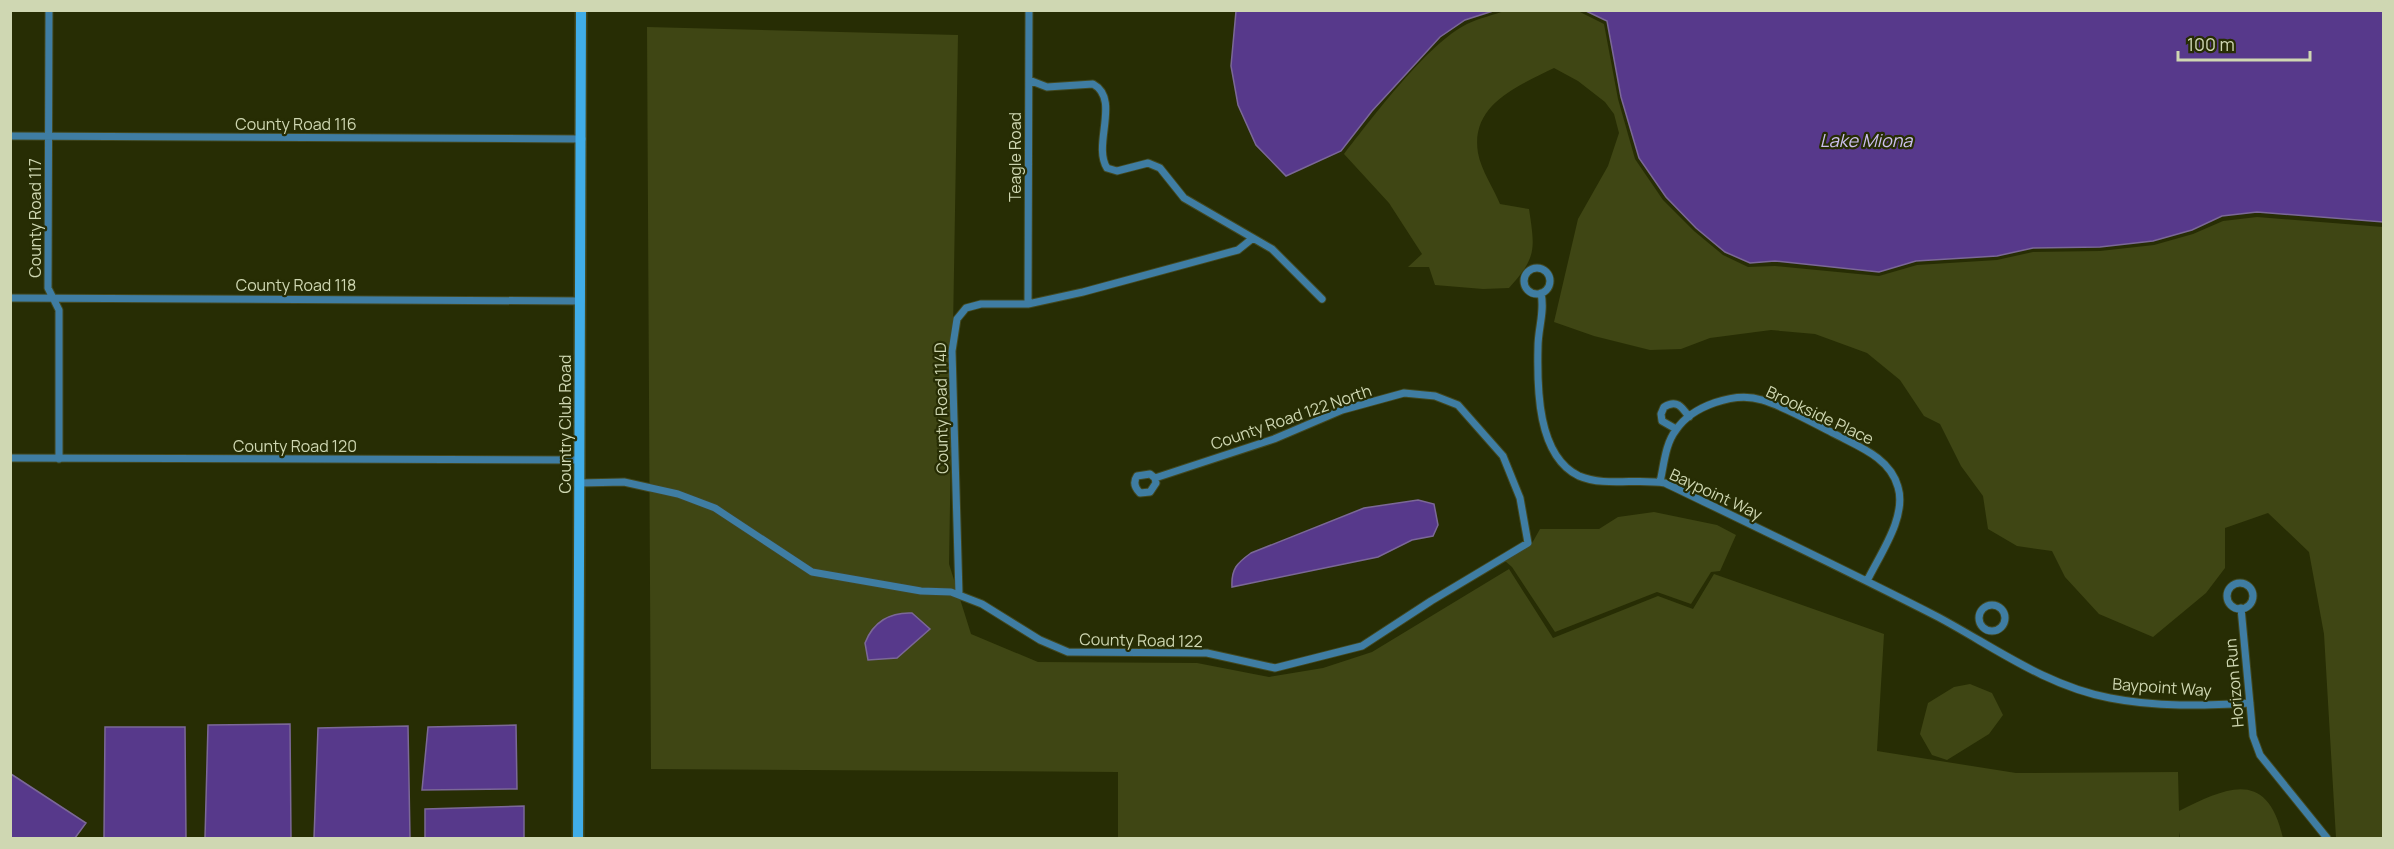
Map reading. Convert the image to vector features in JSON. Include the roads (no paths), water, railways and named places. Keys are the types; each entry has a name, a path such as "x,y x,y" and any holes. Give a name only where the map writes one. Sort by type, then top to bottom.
{"street":[{"name":"County Road 117","path":"49,10 48,288 59,310 59,459"},
{"name":"Country Club Road","path":"578,838 581,10"},
{"name":"Teagle Road","path":"1028,304 1029,10"},
{"path":"1029,80 1047,87 1093,84 1098,87 1105,99 1102,153 1107,168 1117,171 1152,163 1160,168 1174,188 1190,203 1272,249 1322,299"},
{"name":"County Road 116","path":"10,136 582,139"},
{"name":"County Road 114D","path":"959,594 952,351 954,327 959,314 971,306 1028,304 1238,250 1252,238"},
{"name":"Baypoint Way","path":"1541,293 1543,304 1538,346 1545,437 1563,465 1578,476 1596,480 1660,482 1867,581 2044,676 2109,698 2178,705 2250,703"},
{"name":"County Road 118","path":"10,298 581,301"},
{"name":"County Road 122 North","path":"1155,477 1274,439 1342,410 1404,393 1435,396 1458,405 1503,456 1520,498 1528,543"},
{"name":"Brookside Place","path":"1660,482 1668,445 1676,429 1689,417 1707,406 1734,398 1761,399 1863,449 1884,463 1898,486 1899,501 1896,520 1867,581"},
{"path":"1676,429 1662,421 1661,412 1665,407 1674,403 1679,404 1689,417"},
{"name":"County Road 120","path":"10,458 580,460"},
{"name":"County Road 122","path":"580,483 641,484 687,497 715,508 812,572 921,591 959,594 982,604 1040,640 1068,652 1207,653 1275,668 1362,646 1431,600 1528,543"},
{"name":"Horizon Run","path":"2241,608 2253,736 2260,755 2328,838"},
{"path":"1978,639 1984,628"}],"water":[{"path":"1236,10 1493,11 1465,20 1440,37 1372,111 1341,151 1286,176 1256,145 1238,105 1231,66"},
{"name":"Lake Miona","path":"1586,11 2383,11 2383,222 2257,212 2222,216 2192,230 2153,241 2100,247 2033,248 1997,256 1916,261 1879,272 1775,261 1750,263 1725,252 1696,228 1666,197 1639,158 1621,97 1607,21"},
{"path":"1418,500 1434,504 1438,525 1433,536 1412,540 1378,557 1232,587 1236,567 1251,553 1364,508"},
{"path":"912,613 930,629 897,658 868,660 865,643 873,629 883,620 897,614"},
{"path":"290,724 291,838 205,838 208,725"},
{"path":"516,725 517,789 422,790 428,727"},
{"path":"408,726 410,838 314,838 318,728"},
{"path":"105,727 185,727 186,838 104,838"},
{"path":"11,774 86,823 75,838 11,838"},
{"path":"524,806 524,838 425,838 425,809"}]}
